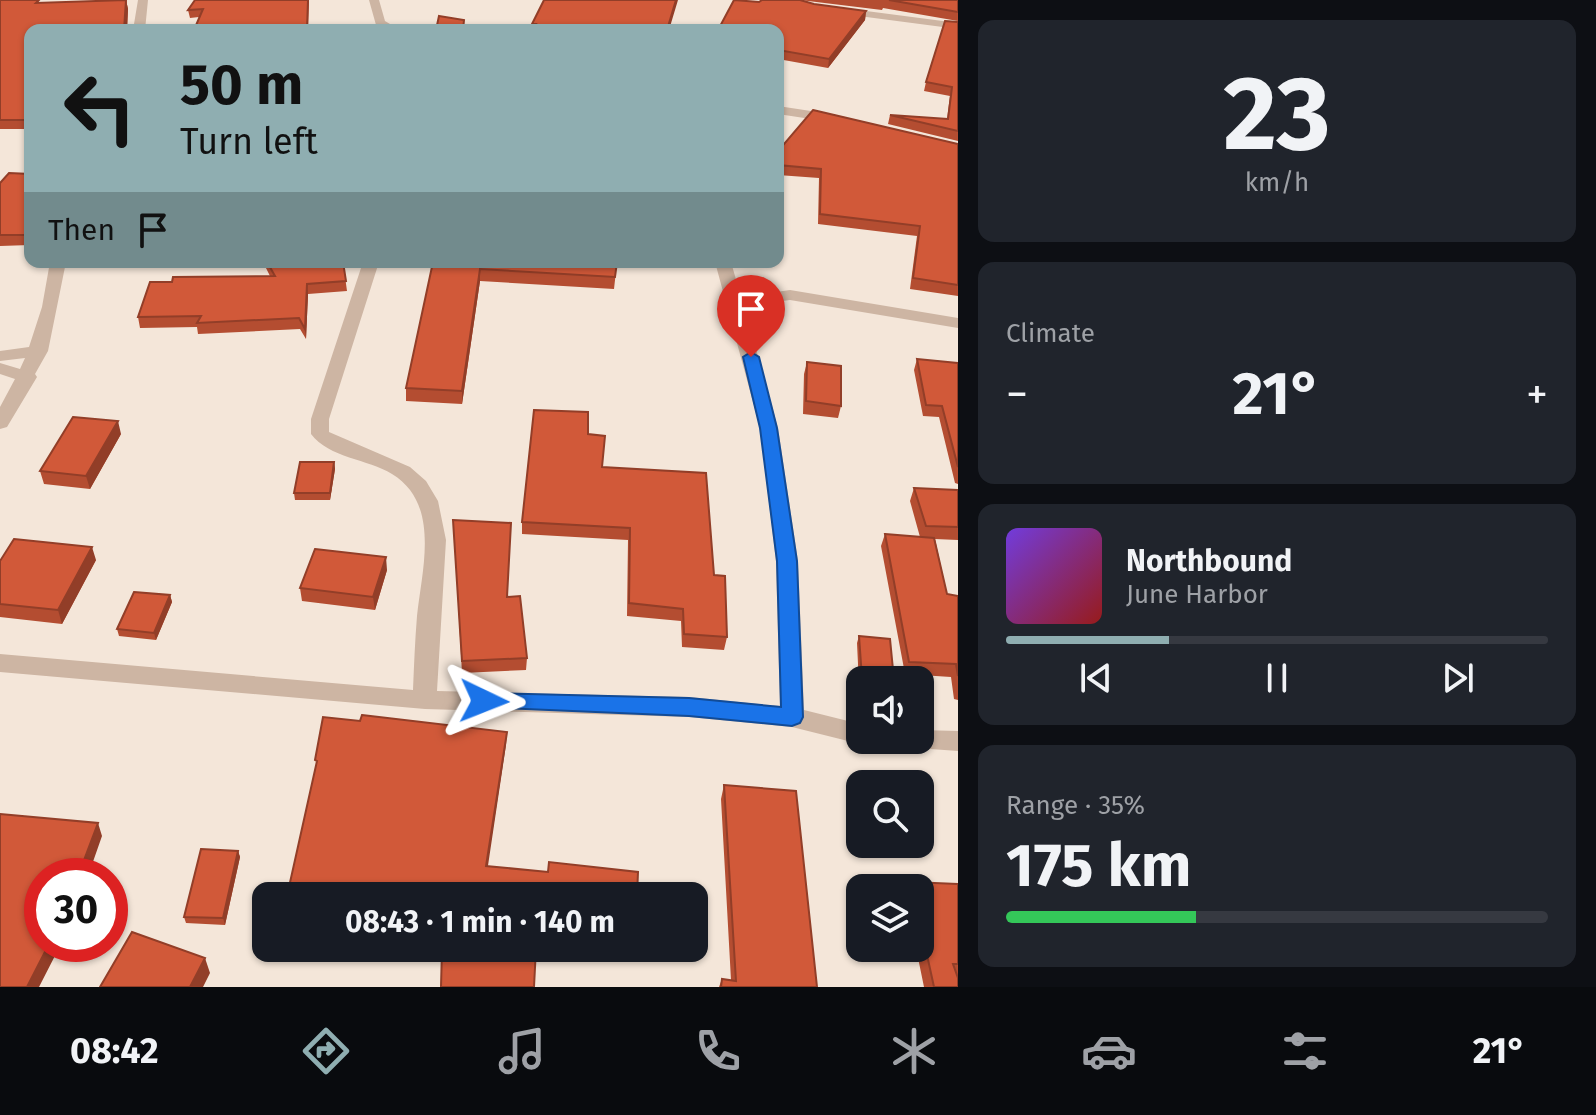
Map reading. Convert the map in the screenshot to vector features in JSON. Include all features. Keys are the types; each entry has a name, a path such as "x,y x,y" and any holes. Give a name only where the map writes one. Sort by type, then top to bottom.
{"street":[{"path":"140,24 143,0"},
{"path":"374,0 382,24"},
{"path":"787,0 813,7 958,26"},
{"path":"784,110 805,111 851,122"},
{"path":"0,423 28,377 39,351 57,268"},
{"path":"369,268 320,419 320,434 336,446 404,472 428,498 436,535 427,622 425,700"},
{"path":"724,268 769,428 787,561 792,717"},
{"path":"733,303 790,295 958,323"},
{"path":"0,356 39,351"},
{"path":"0,368 28,377"},
{"path":"0,663 425,700 689,707 792,717 846,730"},
{"path":"934,740 958,741"}],"building":[{"path":"0,0 39,0 36,3 126,0 124,24 24,24 24,120 0,120"},
{"path":"195,0 308,0 307,24 197,24 203,9 188,10"},
{"path":"544,0 676,0 669,24 532,24"},
{"path":"734,0 800,0 866,11 829,59 784,51 784,24 721,24"},
{"path":"889,0 958,0 958,12"},
{"path":"439,16 464,20 464,24 437,24"},
{"path":"945,21 958,22 958,131 890,115 948,119 952,87 926,82"},
{"path":"813,110 958,144 958,285 913,278 920,226 820,214 821,169 784,166 784,144"},
{"path":"9,173 24,174 24,235 0,235 0,183"},
{"path":"270,268 344,268 346,281 307,284 305,329 299,318 197,323 201,316 138,317 150,282 172,282 173,277 275,276"},
{"path":"432,268 616,268 615,277 480,269 462,391 406,388"},
{"path":"917,359 958,363 958,467 942,406 926,405"},
{"path":"807,362 841,366 841,406 806,401"},
{"path":"534,410 588,412 588,434 605,436 602,467 706,473 714,575 725,576 727,637 684,634 683,609 629,603 630,528 522,522"},
{"path":"73,417 118,421 86,476 40,471"},
{"path":"300,462 334,462 330,493 294,493"},
{"path":"914,488 958,490 958,527 926,526"},
{"path":"453,520 511,523 507,597 520,596 527,658 462,661"},
{"path":"885,534 934,538 947,594 958,596 958,676 956,664 909,662"},
{"path":"14,539 92,547 58,610 0,604 0,561"},
{"path":"315,549 386,557 373,597 300,588"},
{"path":"134,592 170,595 154,633 117,629"},
{"path":"859,636 890,639 893,666 861,666"},
{"path":"362,715 507,732 486,866 548,872 549,862 638,872 638,882 290,882 317,761 323,717 360,721"},
{"path":"724,785 796,791 817,987 721,987 722,979 736,981"},
{"path":"0,814 98,823 85,858 24,858 24,962 40,962 27,987 0,987"},
{"path":"201,849 238,851 223,918 184,917"},
{"path":"934,883 958,884 958,964 953,964 958,987 934,987 929,962 934,962"},
{"path":"132,932 205,958 190,987 100,987 115,962 128,962 128,939"},
{"path":"442,962 535,962 534,987 441,987"}],"route":[{"path":"484,701 689,707 792,717 787,561 769,428 751,357"}]}
